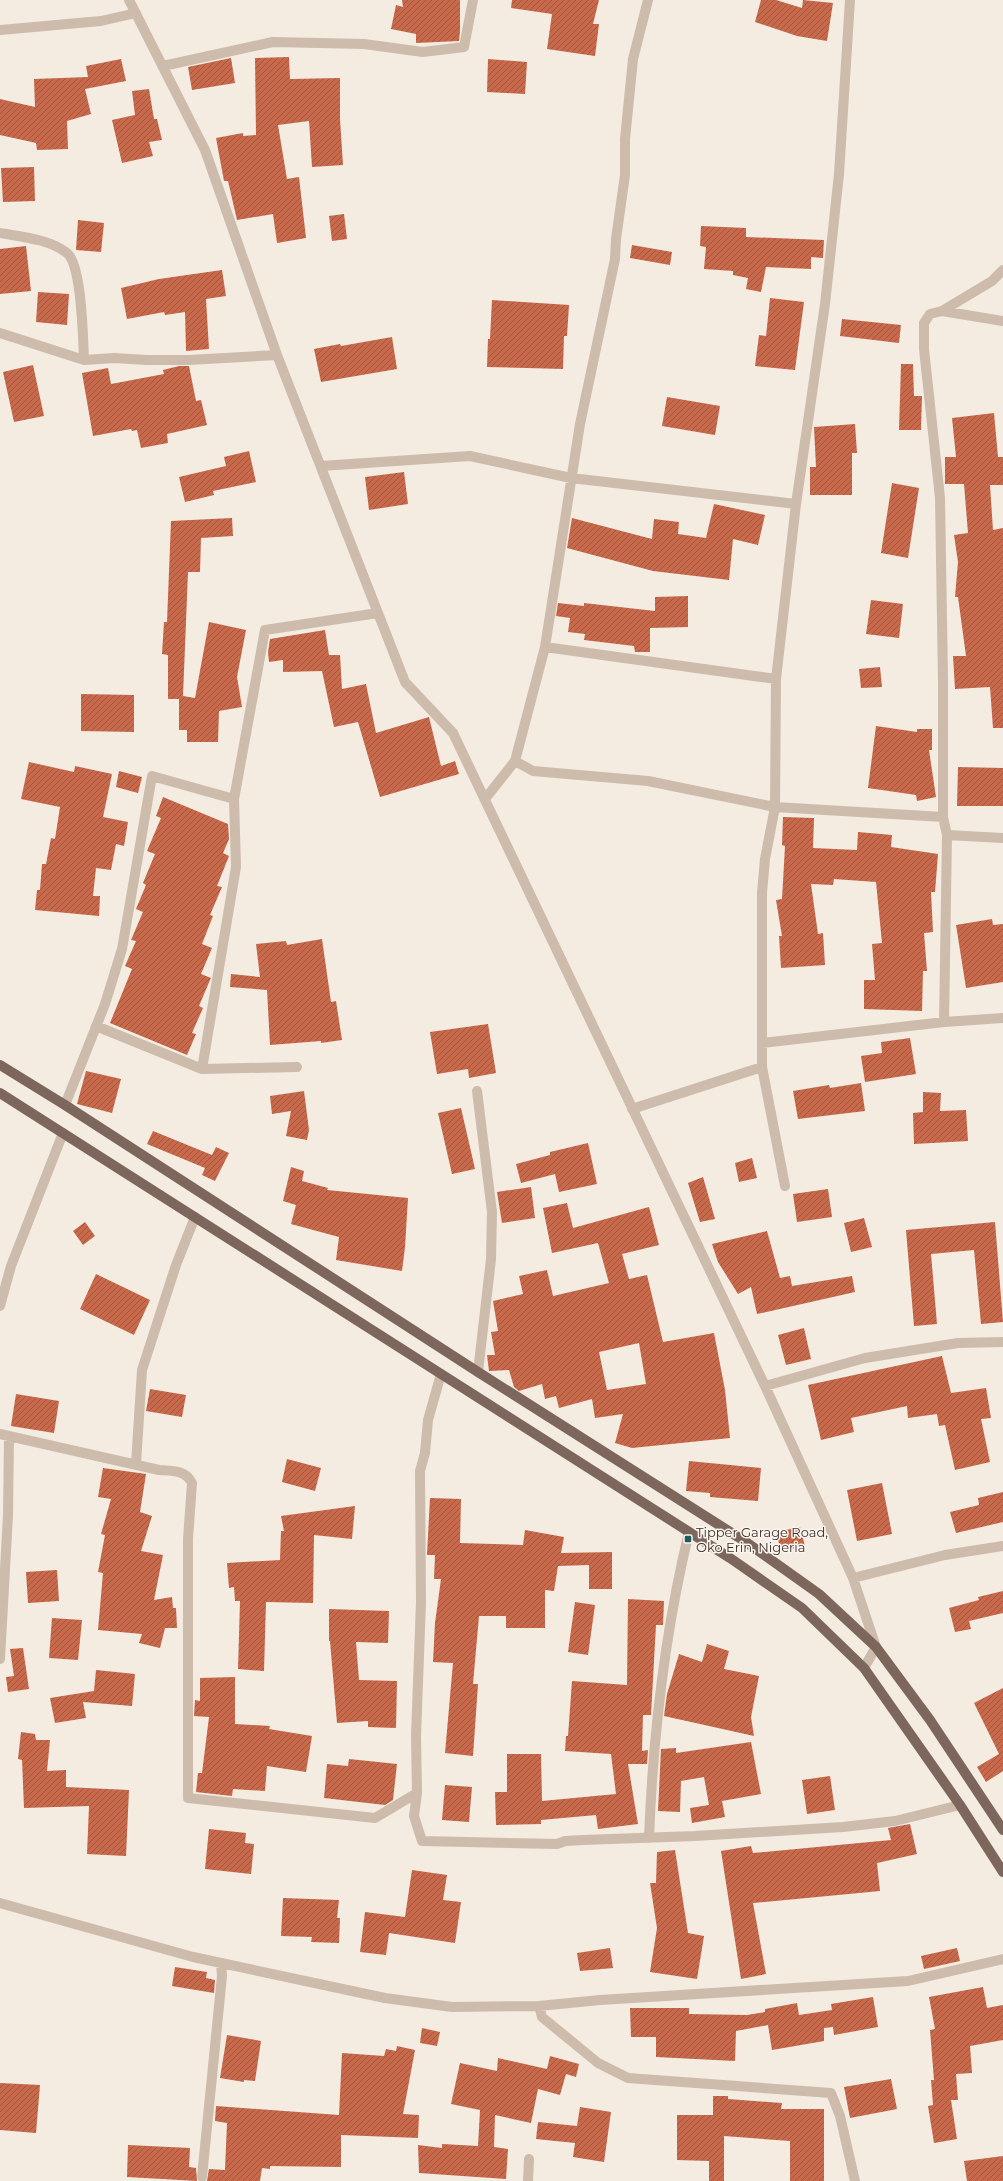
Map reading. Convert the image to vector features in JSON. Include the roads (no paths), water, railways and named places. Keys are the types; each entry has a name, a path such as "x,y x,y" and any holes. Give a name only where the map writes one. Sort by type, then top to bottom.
{"main road":[{"path":"0,1065 65,1105 478,1372 746,1542 819,1594 876,1647 930,1720 1003,1830"},
{"path":"0,1093 689,1532 802,1608 864,1668 960,1805 1003,1872"}],"street":[{"path":"129,0 205,150 278,355 405,682 453,732 765,1386 853,1578 876,1647 864,1668"},
{"path":"163,66 273,42 364,44 423,52 464,47 473,0"},
{"path":"485,799 515,761 545,647 580,424 615,259 616,239 625,175 625,139 633,59 648,0"},
{"path":"785,1186 762,1067 762,893 765,859 775,807 776,679 796,504 825,304 838,182 850,0"},
{"path":"0,30 101,20 136,13"},
{"path":"0,233 43,241 68,253 78,273 84,360"},
{"path":"944,1022 947,836 943,817 943,680 940,498 924,349 924,323 930,314 942,311 992,281 1003,270"},
{"path":"942,311 1003,321"},
{"path":"0,333 84,360 114,358 188,360 278,355"},
{"path":"321,466 470,456 571,478 796,504"},
{"path":"202,1069 236,867 234,799 265,630 378,613"},
{"path":"545,647 776,679"},
{"path":"515,761 532,771 648,781 775,807 943,817"},
{"path":"65,1105 96,1026 122,949 152,776 234,799"},
{"path":"947,836 1003,838"},
{"path":"762,1043 944,1022 1003,1018"},
{"path":"96,1026 202,1069 297,1067"},
{"path":"632,1109 762,1067"},
{"path":"477,1090 492,1212 491,1259 478,1372"},
{"path":"0,1306 11,1266 63,1133"},
{"path":"136,1464 142,1370 176,1265 195,1216"},
{"path":"765,1386 865,1358 958,1343 1003,1342"},
{"path":"441,1374 428,1420 425,1453 420,1471 421,1602 416,1736 417,1793 414,1816 422,1841 557,1844 571,1840 649,1838 843,1827 895,1821 960,1805"},
{"path":"0,1659 8,1515 5,1435 136,1464 180,1472 187,1475 192,1483 188,1539 188,1798 375,1818 417,1793"},
{"path":"649,1838 651,1780 660,1698 679,1574 689,1532"},
{"path":"853,1578 945,1555 1003,1546"},
{"path":"0,1902 221,1963 385,1998 452,2007 539,2006 600,2000 908,1981 1003,1959"},
{"path":"202,2177 222,1976 221,1963"},
{"path":"539,2006 542,2017 598,2063 628,2078 831,2093 840,2116 855,2181"},
{"path":"528,2181 529,2159"}],"place":[{"name":"Tipper Garage Road, Oko Erin, Nigeria","path":"688,1539"}]}
